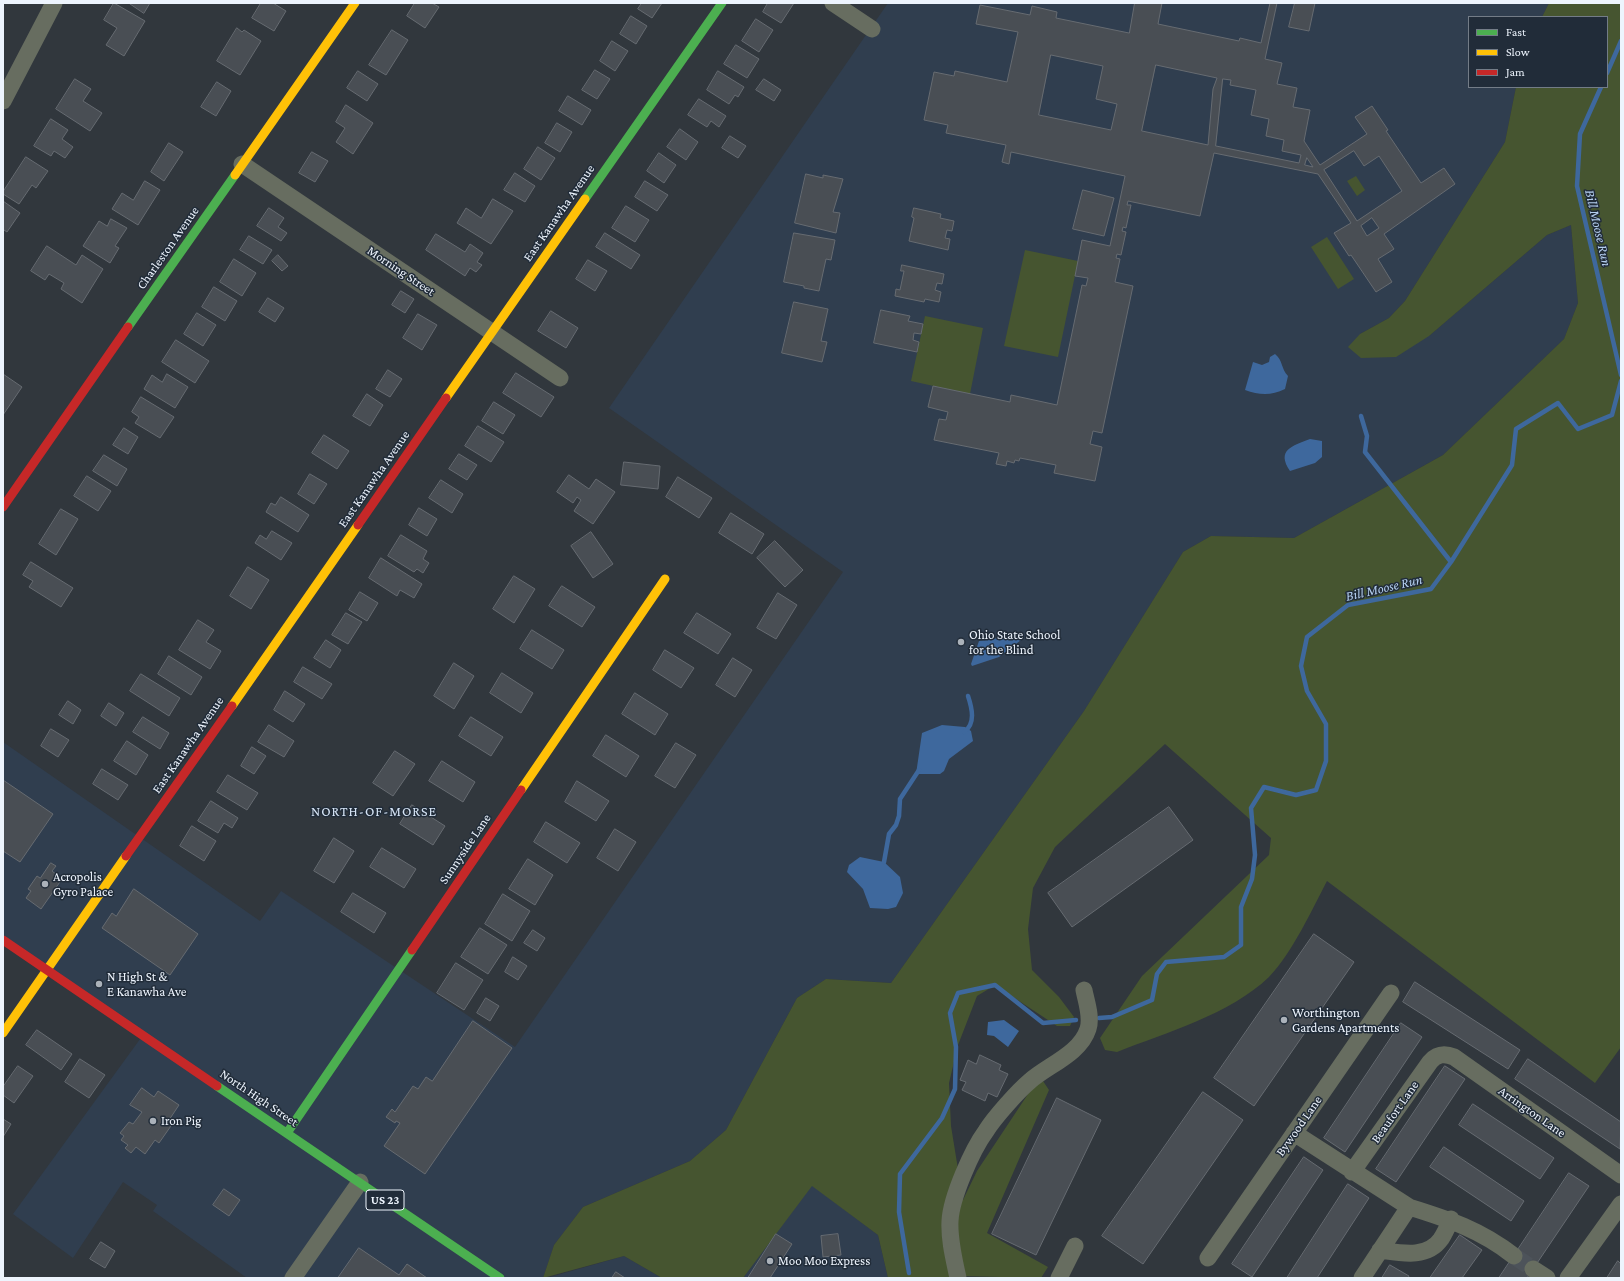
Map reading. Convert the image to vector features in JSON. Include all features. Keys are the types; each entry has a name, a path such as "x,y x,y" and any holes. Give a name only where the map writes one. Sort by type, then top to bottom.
{"street":[{"path":"3,101 54,3"},
{"name":"Charleston Avenue","path":"3,507 355,3"},
{"name":"East Kanawha Avenue","path":"3,1033 722,3"},
{"path":"833,3 872,29"},
{"name":"Morning Street","path":"242,164 560,378"},
{"name":"Sunnyside Lane","path":"287,1133 665,579"},
{"name":"North High Street","path":"3,940 500,1278"},
{"path":"958,1278 951,1242 950,1220 958,1189 985,1131 1029,1081 1065,1056 1082,1041 1088,1028 1088,1013 1084,990"},
{"name":"Bywood Lane","path":"1208,1258 1391,993"},
{"name":"Beaufort Lane","path":"1352,1172 1430,1062 1440,1055"},
{"name":"Arrington Lane","path":"1440,1055 1454,1057 1621,1176"},
{"path":"1294,1133 1352,1172 1409,1207 1451,1219 1489,1238 1514,1256"},
{"path":"293,1278 360,1182"},
{"path":"1568,1278 1621,1204"},
{"path":"1362,1278 1409,1207"},
{"path":"1380,1250 1408,1254 1426,1251 1441,1240 1451,1219"},
{"path":"1059,1278 1075,1246"}],"shaded area":[{"name":"Ohio State School for the Blind","path":"888,3 1549,3 1542,16 1468,16 1468,88 1516,88 1505,142 1405,301 1389,318 1360,334 1429,336 1547,235 1571,225 1578,303 1564,339 1443,455 1294,538 1211,536 1183,552 1084,711 891,983 826,979 797,998 726,1130 690,1161 583,1207 554,1245 543,1278 247,1278 153,1211 157,1205 123,1182 73,1258 13,1214 143,1035 3,940 3,742 260,921 281,891 515,1047 843,572 609,408"},
{"path":"812,1185 878,1235 888,1278 743,1278"},
{"path":"624,1256 662,1278 547,1278"}],"green space":[{"path":"1549,3 1621,3 1621,1047 1595,1083 1327,881 1294,944 1286,956 1269,977 1253,990 1217,1012 1177,1030 1117,1052 1105,1050 1100,1038 1142,976 1269,855 1271,838 1165,744 1055,847 1033,888 1028,929 1032,970 1059,997 1074,1017 1070,1026 1057,1026 1001,989 992,987 977,996 958,1045 949,1083 951,1126 963,1200 977,1171 1032,1088 1043,1081 1049,1090 987,1233 1048,1267 1041,1278 960,1276 956,1278 888,1278 878,1235 812,1186 743,1278 662,1278 624,1256 543,1278 554,1245 583,1207 690,1161 726,1130 797,998 826,979 891,983 1084,711 1183,552 1211,536 1294,538 1443,455 1564,339 1578,303 1571,225 1547,235 1429,336 1396,357 1361,358 1348,347 1360,334 1389,318 1405,301 1505,142 1516,88 1608,88 1608,16 1542,16"},
{"path":"1356,176 1365,190 1357,196 1347,181"},
{"path":"1327,237 1354,279 1338,289 1311,247"},
{"path":"1025,250 1078,261 1058,357 1004,346"},
{"path":"925,316 983,328 970,394 911,381"}],"water":[{"path":"1275,354 1278,356 1288,376 1285,389 1275,393 1265,394 1245,390 1253,362 1262,365 1269,362 1270,357"},
{"path":"1310,439 1322,441 1322,457 1315,463 1290,471 1286,464 1285,453 1297,444"},
{"path":"1019,635 1021,640 999,657 972,666 971,664 979,641"},
{"path":"942,725 965,727 971,731 973,741 949,759 944,771 940,774 916,774 922,733"},
{"path":"860,857 884,862 900,877 903,893 896,907 888,909 870,908 863,889 847,872 849,865"},
{"path":"1004,1020 1019,1031 1008,1047 994,1036 987,1035 988,1022"}],"building":[{"path":"114,3 145,21 124,56 106,45 117,28 104,20"},
{"path":"129,3 150,3 144,13"},
{"path":"261,3 273,3 286,11 274,31 252,18"},
{"path":"415,3 432,3 439,7 425,28 407,16"},
{"path":"642,3 662,3 652,18 638,9"},
{"path":"768,3 794,3 781,23 763,12"},
{"path":"1135,3 1162,3 1158,24 1239,41 1240,38 1261,43 1270,3 1277,3 1265,59 1282,63 1277,84 1297,88 1293,107 1310,110 1304,141 1320,165 1367,134 1355,117 1372,106 1388,130 1386,131 1421,183 1444,168 1455,184 1384,234 1394,249 1378,259 1392,282 1376,292 1334,233 1351,223 1318,174 1214,153 1200,216 1128,201 1127,205 1131,205 1126,228 1123,227 1122,231 1126,232 1121,255 1117,254 1116,258 1120,259 1115,282 1133,286 1102,433 1093,431 1090,444 1102,447 1095,481 1054,473 1056,465 1020,458 1019,461 1015,460 1014,463 1007,461 1006,466 996,464 999,453 934,440 939,419 946,420 948,412 928,407 933,386 1010,402 1011,395 1057,405 1082,285 1086,286 1088,278 1075,276 1082,240 1110,246 1125,176 1011,152 1009,164 1002,162 1006,145 946,133 948,125 924,120 934,72 954,76 955,71 1007,82 1018,32 976,24 980,5 1030,15 1032,6 1057,12 1056,18 1129,33","holes":["1051,55 1103,66 1096,99 1117,104 1111,130 1039,115","1156,65 1217,78 1213,89 1208,145 1142,131","1223,79 1231,80 1230,85 1256,90 1251,115 1269,119 1266,136 1284,140 1282,151 1301,155 1299,163 1216,146","1354,151 1364,166 1379,156 1402,191 1357,221 1324,170","1307,158 1313,167 1305,165","1372,218 1379,228 1367,236 1361,226"]},
{"path":"1295,3 1315,3 1309,31 1289,27"},
{"path":"631,16 647,26 636,44 620,34"},
{"path":"756,19 773,30 759,52 742,41"},
{"path":"237,28 242,32 244,30 261,41 240,75 217,61"},
{"path":"392,30 408,40 386,75 369,65"},
{"path":"612,41 628,51 615,71 600,61"},
{"path":"736,45 759,59 747,78 724,64"},
{"path":"595,70 610,79 597,99 582,90"},
{"path":"358,71 378,84 367,101 347,88"},
{"path":"718,71 744,87 738,97 735,95 729,104 707,90"},
{"path":"75,79 91,89 83,101 102,113 90,131 56,109"},
{"path":"764,79 781,90 774,101 756,90"},
{"path":"217,82 231,91 216,116 201,107"},
{"path":"568,96 591,110 582,125 559,111"},
{"path":"699,99 726,116 719,127 711,121 707,127 688,115"},
{"path":"346,105 373,123 353,154 336,142 345,128 336,122"},
{"path":"51,119 68,130 62,139 73,147 65,158 54,151 51,156 34,146"},
{"path":"557,123 572,132 560,152 545,143"},
{"path":"680,129 698,142 686,160 667,147"},
{"path":"730,136 746,146 738,158 722,148"},
{"path":"169,143 183,152 164,181 151,172"},
{"path":"538,147 555,158 541,180 524,169"},
{"path":"312,152 328,161 315,182 299,173"},
{"path":"659,153 676,165 664,183 647,171"},
{"path":"26,157 48,171 36,188 32,185 19,204 3,194 3,192"},
{"path":"515,173 535,186 525,202 504,190"},
{"path":"806,174 823,178 823,175 843,179 833,212 840,213 836,233 795,223"},
{"path":"145,181 160,190 138,225 112,209 122,193 133,200"},
{"path":"645,181 668,195 657,211 635,197"},
{"path":"1083,190 1114,198 1104,236 1073,229"},
{"path":"493,199 513,211 491,244 457,223 466,208 481,218"},
{"path":"3,201 20,213 7,232 4,230 3,232"},
{"path":"626,206 649,220 635,242 612,228"},
{"path":"269,208 284,218 278,227 287,233 281,241 257,226"},
{"path":"914,208 941,214 940,218 954,221 952,231 947,230 945,238 950,239 948,250 909,241 914,218 912,217"},
{"path":"111,219 127,228 115,246 119,248 110,263 83,246 99,221 107,226"},
{"path":"605,233 640,255 631,269 596,247"},
{"path":"794,233 835,240 831,260 826,259 819,291 784,282"},
{"path":"436,234 465,252 470,244 483,253 477,262 482,265 476,272 470,268 465,276 426,250"},
{"path":"249,236 272,250 263,264 240,250"},
{"path":"47,246 76,265 82,255 103,269 82,303 61,289 64,283 49,274 45,280 31,271"},
{"path":"278,255 288,266 282,271 272,261"},
{"path":"234,259 256,273 242,296 220,282"},
{"path":"588,260 607,271 595,291 576,279"},
{"path":"902,265 944,274 942,284 937,283 935,290 941,292 939,302 925,299 924,302 895,296 896,289 900,290 904,271 901,271"},
{"path":"214,287 237,301 225,321 202,307"},
{"path":"401,291 414,299 405,313 392,305"},
{"path":"268,298 284,308 275,322 259,312"},
{"path":"794,302 828,309 821,341 827,342 822,362 782,353"},
{"path":"881,310 910,316 908,321 923,324 921,334 914,333 913,340 919,342 917,352 874,343"},
{"path":"551,311 578,328 566,348 538,331"},
{"path":"197,313 216,325 203,346 184,334"},
{"path":"418,314 437,325 422,350 403,338"},
{"path":"176,340 209,361 195,383 162,362"},
{"path":"388,370 402,379 390,397 376,389"},
{"path":"516,373 554,397 541,417 503,393"},
{"path":"3,374 22,387 3,415"},
{"path":"167,374 188,387 175,408 144,389 152,375 162,382"},
{"path":"367,394 383,405 370,426 353,416"},
{"path":"141,397 174,417 160,438 135,423 139,417 132,412"},
{"path":"494,402 515,415 503,434 482,421"},
{"path":"478,426 504,442 491,462 465,446"},
{"path":"124,428 138,437 128,454 113,445"},
{"path":"324,435 349,451 337,469 312,453"},
{"path":"459,454 477,465 467,480 449,469"},
{"path":"104,455 127,469 117,486 93,471"},
{"path":"624,462 660,466 658,489 621,485"},
{"path":"310,474 327,484 314,504 298,494"},
{"path":"569,475 589,489 596,479 615,492 593,524 574,511 581,500 577,497 573,503 557,492"},
{"path":"87,476 111,491 98,511 74,496"},
{"path":"678,477 712,498 699,518 666,497"},
{"path":"441,480 463,494 452,513 429,498"},
{"path":"281,497 309,515 298,532 266,512 271,503 275,505"},
{"path":"419,508 437,519 427,536 409,525"},
{"path":"61,509 78,519 56,555 39,544"},
{"path":"731,513 764,534 752,554 719,533"},
{"path":"272,531 292,543 281,560 255,543 260,535 266,539"},
{"path":"591,532 613,564 593,578 571,546"},
{"path":"401,535 427,551 423,559 429,563 423,573 417,569 414,572 388,556"},
{"path":"775,541 803,570 785,587 757,558"},
{"path":"381,558 422,584 414,598 400,590 397,596 369,578"},
{"path":"31,562 73,588 61,607 29,587 33,581 23,575"},
{"path":"248,567 269,580 251,609 230,596"},
{"path":"514,576 535,589 514,623 493,609"},
{"path":"562,586 595,607 582,627 549,606"},
{"path":"360,592 378,603 367,621 349,610"},
{"path":"778,593 797,605 776,639 757,628"},
{"path":"346,613 362,622 348,644 332,635"},
{"path":"697,613 731,634 718,654 684,633"},
{"path":"198,620 214,630 206,642 221,651 210,669 179,650"},
{"path":"532,630 564,650 552,669 520,649"},
{"path":"326,640 341,650 330,668 314,658"},
{"path":"665,650 694,668 681,688 653,670"},
{"path":"169,656 202,677 191,695 158,674"},
{"path":"733,658 752,670 735,697 716,685"},
{"path":"454,663 474,676 454,709 434,696"},
{"path":"303,667 332,684 322,699 294,682"},
{"path":"502,673 533,693 521,713 490,693"},
{"path":"141,674 180,698 169,716 130,691"},
{"path":"285,691 305,704 293,722 274,710"},
{"path":"635,693 668,714 655,735 622,714"},
{"path":"68,701 81,710 73,724 59,715"},
{"path":"109,703 124,713 116,726 101,716"},
{"path":"143,717 169,733 160,749 133,732"},
{"path":"471,717 503,737 491,756 459,736"},
{"path":"269,725 294,741 284,757 258,742"},
{"path":"51,729 69,740 58,757 41,746"},
{"path":"606,735 639,756 626,777 593,756"},
{"path":"127,741 148,755 136,775 114,761"},
{"path":"676,743 696,755 675,788 655,776"},
{"path":"252,747 266,756 254,774 241,766"},
{"path":"395,751 415,764 393,796 373,783"},
{"path":"442,761 475,782 463,802 429,781"},
{"path":"102,769 128,785 118,800 93,784"},
{"path":"228,775 258,793 247,810 217,792"},
{"path":"3,780 53,814 20,862 3,851"},
{"path":"577,781 609,801 596,821 565,802"},
{"path":"211,801 238,818 232,828 224,823 218,833 198,821"},
{"path":"412,805 445,826 433,845 400,824"},
{"path":"1169,807 1193,840 1072,927 1048,893"},
{"path":"546,822 580,843 567,863 534,842"},
{"path":"192,826 216,841 204,861 180,846"},
{"path":"615,829 636,842 618,871 597,858"},
{"path":"334,838 354,851 334,883 314,871"},
{"path":"382,848 416,869 404,888 370,867"},
{"path":"528,859 553,875 535,905 509,889"},
{"name":"Acropolis Gyro Palace","path":"51,863 56,866 52,871 62,879 41,909 26,898 31,891 28,889 37,876 40,878"},
{"path":"134,889 198,934 170,975 102,928 112,913 116,916"},
{"path":"353,893 386,913 374,933 341,912"},
{"path":"503,894 530,911 512,941 485,924"},
{"path":"480,928 507,945 488,974 461,957"},
{"path":"533,930 545,938 537,951 524,943"},
{"name":"Worthington Gardens Apartments","path":"1314,934 1354,962 1254,1106 1214,1078"},
{"path":"513,957 527,966 518,980 505,972"},
{"path":"456,963 483,980 464,1010 437,993"},
{"path":"1415,982 1520,1050 1508,1069 1403,1002"},
{"path":"486,998 499,1006 490,1021 477,1013"},
{"path":"473,1021 512,1048 425,1174 384,1146 400,1123 396,1121 395,1123 386,1117 392,1109 395,1112 413,1086 418,1089 426,1077 432,1081"},
{"path":"1401,1023 1422,1037 1345,1152 1324,1138"},
{"path":"37,1030 72,1054 61,1070 26,1045"},
{"path":"980,1055 1001,1065 999,1070 1008,1074 997,1097 988,1093 985,1101 962,1090 966,1082 960,1080 968,1060 976,1064"},
{"path":"80,1059 105,1075 89,1098 65,1082"},
{"path":"1528,1059 1621,1122 1620,1149 1515,1079"},
{"path":"18,1066 33,1076 14,1103 3,1095 3,1087"},
{"path":"1445,1066 1465,1079 1396,1182 1376,1169"},
{"name":"Iron Pig","path":"142,1088 154,1097 158,1091 179,1105 169,1120 173,1123 159,1143 155,1140 145,1154 136,1147 131,1153 125,1148 128,1145 121,1140 124,1136 120,1133 129,1122 133,1124 142,1112 130,1105"},
{"path":"1203,1092 1243,1120 1143,1264 1102,1236"},
{"path":"1057,1098 1101,1120 1036,1255 992,1234"},
{"path":"1473,1104 1554,1158 1540,1179 1459,1125"},
{"path":"3,1119 11,1124 3,1137"},
{"path":"1444,1147 1524,1201 1511,1221 1430,1167"},
{"path":"1304,1157 1323,1170 1252,1277 1232,1264"},
{"path":"1569,1173 1589,1186 1527,1278 1499,1278"},
{"path":"1348,1184 1369,1198 1317,1278 1287,1278"},
{"path":"224,1189 240,1200 229,1216 213,1205"},
{"name":"Moo Moo Express","path":"776,1234 792,1244 770,1278 748,1278"},
{"path":"838,1234 841,1255 823,1257 821,1236"},
{"path":"1460,1235 1482,1250 1462,1278 1430,1278"},
{"path":"101,1242 115,1251 105,1268 90,1259"},
{"path":"359,1248 399,1275 407,1264 427,1278 338,1278"},
{"path":"1618,1261 1621,1264 1621,1278 1607,1278"},
{"path":"1390,1265 1409,1276 1408,1278 1382,1278"},
{"path":"616,1272 625,1278 612,1278"}],"waterway":[{"name":"Bill Moose Run","path":"1608,71 1621,41"},
{"name":"Bill Moose Run","path":"1601,88 1580,134 1577,186 1621,375"},
{"name":"Bill Moose Run","path":"1099,1018 1112,1017 1152,1000 1157,974 1166,962 1224,957 1241,945 1241,907 1252,879 1255,855 1251,808 1264,787 1296,795 1316,790 1326,761 1326,724 1307,691 1301,666 1307,637 1348,605 1431,589 1451,562 1512,465 1516,429 1558,403 1578,429 1612,415 1621,381"},
{"path":"1361,416 1367,436 1365,452 1451,562"},
{"path":"964,732 968,729 972,720 972,711 968,696"},
{"path":"884,862 889,834 896,825 899,816 900,799 919,770"},
{"name":"Bill Moose Run","path":"909,1273 899,1212 900,1174 942,1118 955,1089 956,1047 950,1013 958,993 995,985 1043,1023 1076,1020"}],"tunnel":[{"path":"1514,1256 1533,1269"}],"traffic: fast":[{"path":"585,199 722,3"},
{"path":"128,327 235,175"},
{"path":"287,1133 412,950"},
{"path":"217,1086 500,1278"}],"traffic: slow":[{"path":"235,175 355,3"},
{"path":"446,398 585,199"},
{"path":"232,706 358,525"},
{"path":"521,790 665,579"},
{"path":"3,1033 126,856"}],"traffic: jam":[{"path":"3,507 128,327"},
{"path":"358,525 446,398"},
{"path":"126,856 232,706"},
{"path":"412,950 521,790"},
{"path":"3,940 217,1086"}],"place":[{"name":"Ohio State School for the Blind","path":"961,642"},
{"name":"Acropolis Gyro Palace","path":"45,884"},
{"name":"N High St & E Kanawha Ave","path":"99,984"},
{"name":"Worthington Gardens Apartments","path":"1284,1020"},
{"name":"Iron Pig","path":"153,1121"},
{"name":"Moo Moo Express","path":"770,1261"}],"district":[{"name":"NORTH-OF-MORSE","path":"374,812"}]}
